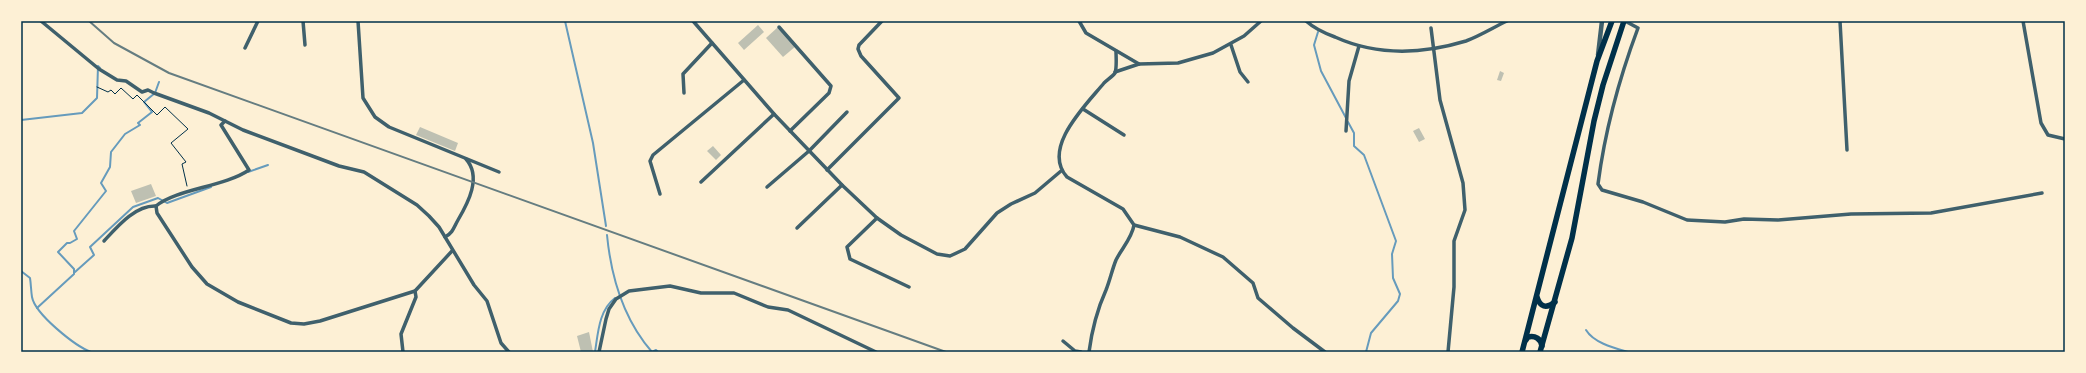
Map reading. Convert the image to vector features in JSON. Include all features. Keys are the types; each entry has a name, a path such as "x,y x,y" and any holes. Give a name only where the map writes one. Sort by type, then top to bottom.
{"main road":[{"path":"1522,352 1597,60 1612,21"},
{"path":"1541,350 1572,238 1597,106 1625,21"},
{"path":"1537,297 1539,303 1544,306 1549,306 1555,302"},
{"path":"1525,341 1528,337 1535,337 1540,340 1541,350"}],"street":[{"path":"41,21 103,72 118,80 126,81 142,92 148,90 225,120 243,130 339,166 364,172 417,205 429,216 445,237 452,251 487,301 501,343 509,352"},
{"path":"245,48 258,21"},
{"path":"303,21 305,45"},
{"path":"358,21 363,98 375,117 389,127 498,172"},
{"path":"693,21 774,114 842,185 878,218 914,242 937,254 950,256 965,249 997,213 1011,204 1035,193 1061,171"},
{"path":"827,170 899,98 861,56 858,49 859,44 882,21"},
{"path":"1079,21 1086,33 1139,64"},
{"path":"1089,352 1095,315 1100,299 1106,290 1116,261 1133,233 1134,225 1123,208 1067,177 1061,171 1059,156 1061,143 1073,122 1115,72 1139,64 1178,63 1213,53 1231,45 1261,21"},
{"path":"1306,21 1318,30 1359,46 1394,51 1435,49 1468,40 1507,21"},
{"path":"1597,60 1602,21"},
{"path":"1625,21 1638,28 1621,74 1605,141 1598,184 1602,190 1643,202 1687,220 1725,222 1744,219 1778,220 1851,214 1931,213 2042,193"},
{"path":"1840,21 1848,150"},
{"path":"2024,21 2041,123 2048,135 2065,139"},
{"path":"779,27 831,86 829,92 790,131"},
{"path":"1431,28 1435,49 1440,100 1463,183 1465,210 1454,241 1454,287 1448,352"},
{"path":"684,93 682,74 712,43"},
{"path":"1231,45 1240,72 1248,82"},
{"path":"1346,131 1349,81 1359,46"},
{"path":"1115,72 1116,51"},
{"path":"660,194 650,161 653,155 744,80"},
{"path":"1083,109 1124,135"},
{"path":"767,187 809,151 847,112"},
{"path":"701,182 774,114"},
{"path":"104,241 118,226 138,211 149,206 156,206 249,170 221,125 225,120"},
{"path":"445,237 451,234 466,205 474,182 473,170 466,158"},
{"path":"797,228 842,185"},
{"path":"156,206 157,213 164,225 192,268 203,281 238,302 291,323 304,324 320,321 415,291 452,251"},
{"path":"878,218 847,247 847,255 850,259 909,287"},
{"path":"1134,225 1180,237 1223,257 1253,283 1258,298 1325,352"},
{"path":"598,352 609,309 616,299 629,291 670,286 701,293 734,293 768,307 788,310 876,352"},
{"path":"403,352 401,334 416,297 415,291"},
{"path":"1063,341 1075,352 1081,352"}],"path":[{"path":"97,87 108,92 111,90 115,94 121,88 133,99 137,95 157,115 165,107 188,129 171,143 186,162 182,164 187,182 187,193"}],"building":[{"path":"758,25 764,32 744,50 738,43"},
{"path":"778,27 796,46 783,57 766,38"},
{"path":"1500,71 1504,73 1501,81 1497,80"},
{"path":"420,127 458,143 455,151 416,135"},
{"path":"1419,128 1425,139 1419,142 1413,131"},
{"path":"713,146 721,155 716,160 707,151"},
{"path":"151,184 156,196 136,203 131,191"},
{"path":"589,332 593,352 581,352 577,336"}],"waterway":[{"path":"565,21 593,143 606,226"},
{"path":"1318,32 1314,45 1321,71 1346,118"},
{"path":"21,120 82,113 97,98 98,66 100,68"},
{"path":"37,308 74,274 74,269 58,252 67,243 77,239 74,231 106,191 101,183 110,167 111,152 125,134 140,125 138,123 152,112 144,102 155,93 159,82"},
{"path":"1348,122 1354,133 1354,146 1364,155 1396,241 1392,254 1393,278 1400,294 1398,301 1371,333 1366,352"},
{"path":"248,172 268,165"},
{"path":"75,272 94,255 90,247 133,207 158,198 167,203 211,187"},
{"path":"607,235 612,266 620,297 642,339 652,352 656,350 658,352"},
{"path":"21,271 30,278 32,297 40,312 57,329 75,343 91,352"},
{"path":"595,352 602,315 615,298"},
{"path":"1586,330 1599,342 1628,352"}],"railway":[{"path":"89,21 114,43 169,73 946,352"}]}
